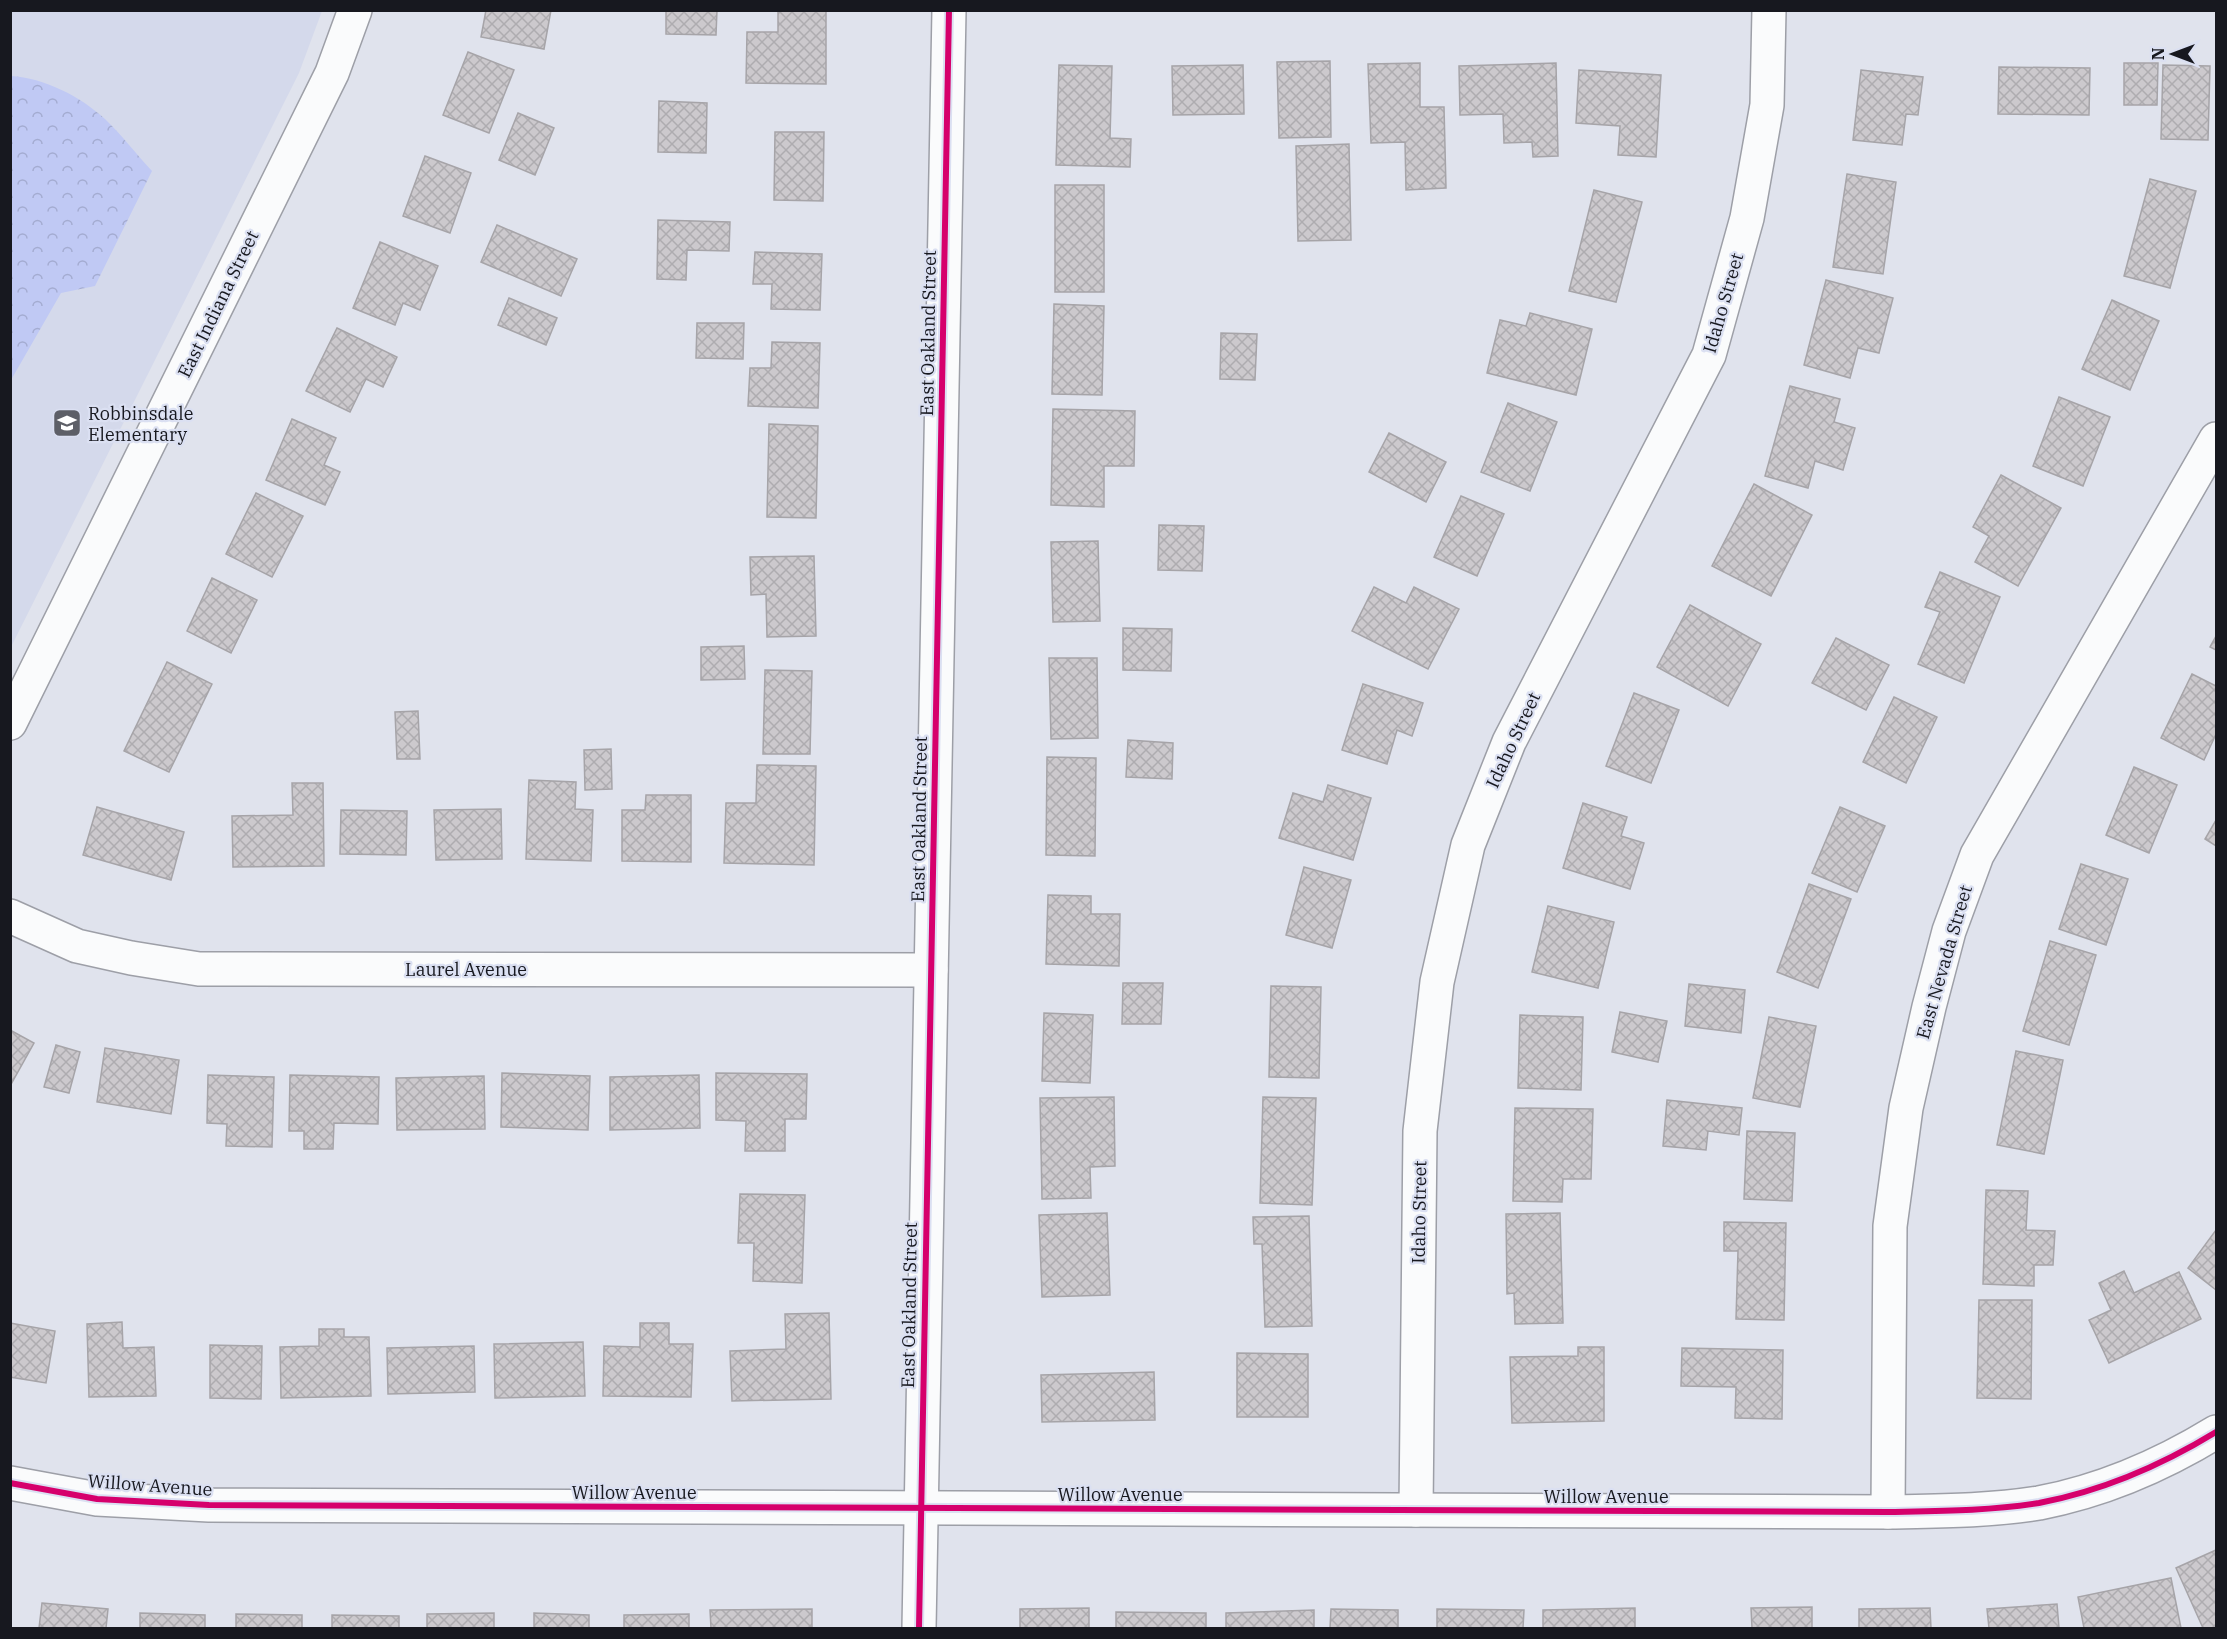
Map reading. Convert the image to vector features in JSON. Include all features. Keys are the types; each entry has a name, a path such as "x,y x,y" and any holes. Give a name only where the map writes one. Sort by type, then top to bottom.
{"street":[{"name":"East Indiana Street","path":"10,723 332,73 355,10"},
{"name":"East Oakland Street","path":"918,1629 949,10"},
{"name":"Idaho Street","path":"1416,1510 1420,1131 1437,982 1465,856 1509,742 1709,354 1748,218 1767,105 1769,10"},
{"name":"East Nevada Street","path":"1888,1512 1890,1226 1906,1108 1949,931 1977,855 2217,439"},
{"name":"Laurel Avenue","path":"10,916 77,946 199,969 931,970"},
{"name":"Willow Avenue","path":"10,1483 97,1499 209,1505 1888,1512 1975,1510 2040,1503 2107,1484 2175,1457 2217,1432"}],"shaded area":[{"name":"Robbinsdale Elementary","path":"11,11 322,11 299,73 11,647"}],"green space":[{"path":"11,76 49,84 84,103 111,125 152,171 95,286 61,293 11,380"}],"building":[{"path":"486,10 551,10 544,49 481,37"},
{"path":"666,10 717,10 716,35 666,34"},
{"path":"778,10 826,10 826,84 746,83 747,32 778,32"},
{"path":"468,52 514,70 489,133 443,115"},
{"path":"1330,61 1331,137 1279,138 1277,62"},
{"path":"1420,63 1420,107 1444,107 1446,188 1406,190 1405,142 1371,143 1368,64"},
{"path":"1556,63 1558,156 1533,157 1532,142 1504,143 1503,114 1460,115 1459,66"},
{"path":"2124,63 2158,63 2157,105 2124,105"},
{"path":"1059,65 1112,66 1110,138 1131,139 1130,167 1056,165"},
{"path":"1243,65 1244,114 1173,115 1172,66"},
{"path":"2163,65 2210,66 2208,140 2161,139"},
{"path":"1999,67 2090,68 2089,115 1998,114"},
{"path":"1579,70 1661,75 1656,157 1618,155 1620,126 1576,123"},
{"path":"1861,70 1923,77 1918,115 1906,114 1902,145 1853,140"},
{"path":"659,101 707,103 706,153 658,152"},
{"path":"518,113 554,128 535,175 499,160"},
{"path":"775,132 824,132 823,201 774,200"},
{"path":"1349,144 1351,240 1298,241 1296,146"},
{"path":"425,156 471,173 450,233 403,216"},
{"path":"1847,174 1896,182 1883,274 1833,267"},
{"path":"2150,179 2196,191 2170,288 2124,276"},
{"path":"1055,185 1104,185 1104,292 1055,292"},
{"path":"1594,190 1642,202 1616,302 1569,291"},
{"path":"658,220 730,222 729,251 687,250 686,280 657,279"},
{"path":"497,225 577,259 561,296 481,262"},
{"path":"380,242 438,266 420,310 403,303 395,325 353,308"},
{"path":"755,252 822,254 820,310 771,309 772,284 753,284"},
{"path":"1826,280 1893,298 1879,353 1858,348 1850,378 1804,365"},
{"path":"509,298 557,318 546,345 498,325"},
{"path":"2112,300 2159,321 2130,390 2082,369"},
{"path":"1054,304 1104,306 1102,395 1052,394"},
{"path":"1530,313 1592,329 1576,395 1487,373 1500,320 1526,326"},
{"path":"697,323 744,323 743,359 696,358"},
{"path":"337,328 397,357 383,387 366,379 350,412 306,391"},
{"path":"1221,333 1257,334 1255,380 1220,379"},
{"path":"772,342 820,343 818,408 748,406 750,368 771,368"},
{"path":"1790,386 1840,399 1834,422 1855,428 1843,470 1815,461 1808,488 1765,476"},
{"path":"2059,397 2110,417 2083,486 2033,466"},
{"path":"1508,403 1557,422 1530,491 1481,472"},
{"path":"1053,409 1135,411 1134,466 1104,466 1104,507 1051,505"},
{"path":"292,419 336,438 324,465 340,472 325,505 266,480"},
{"path":"769,424 818,426 816,518 767,517"},
{"path":"1389,433 1446,462 1426,502 1369,472"},
{"path":"2001,475 2061,508 2018,586 1975,562 1989,536 1973,527"},
{"path":"1754,484 1812,515 1771,596 1712,566"},
{"path":"256,493 303,516 272,577 226,554"},
{"path":"1461,496 1504,514 1477,576 1434,557"},
{"path":"1159,525 1204,526 1202,571 1158,570"},
{"path":"1098,541 1100,621 1053,622 1051,542"},
{"path":"814,556 816,636 767,637 766,594 751,595 750,557"},
{"path":"1940,572 2000,597 1964,683 1918,664 1940,612 1925,607"},
{"path":"212,578 257,600 231,653 187,631"},
{"path":"1374,587 1406,603 1414,587 1459,609 1428,669 1352,631"},
{"path":"1690,605 1761,644 1728,706 1657,667"},
{"path":"1123,628 1172,629 1171,671 1123,670"},
{"path":"2216,636 2216,650 2210,647"},
{"path":"1836,638 1889,665 1866,710 1812,683"},
{"path":"744,646 745,679 701,680 701,647"},
{"path":"1049,658 1097,658 1098,738 1051,739"},
{"path":"167,662 212,684 169,772 124,751"},
{"path":"765,670 812,671 810,754 763,754"},
{"path":"2192,674 2216,686 2216,734 2204,760 2161,738"},
{"path":"1363,684 1423,703 1412,736 1397,730 1387,764 1342,750"},
{"path":"1634,693 1679,710 1651,783 1606,766"},
{"path":"1894,697 1937,717 1906,783 1863,762"},
{"path":"418,711 420,759 397,759 395,712"},
{"path":"1128,740 1173,743 1172,779 1126,777"},
{"path":"611,749 612,789 585,790 584,750"},
{"path":"1047,757 1096,758 1095,856 1046,855"},
{"path":"757,765 816,766 814,865 724,863 726,803 756,803"},
{"path":"2134,767 2177,785 2149,853 2106,835"},
{"path":"529,780 576,782 575,809 593,810 591,861 526,859"},
{"path":"292,783 323,783 324,866 233,867 232,816 293,815"},
{"path":"1328,785 1371,798 1353,860 1279,838 1293,793 1323,802"},
{"path":"646,795 691,795 691,862 622,861 622,810 645,810"},
{"path":"1583,803 1627,817 1621,836 1644,843 1630,889 1563,868"},
{"path":"97,807 184,832 171,880 83,855"},
{"path":"1840,807 1885,826 1857,892 1812,873"},
{"path":"501,809 502,859 436,860 434,810"},
{"path":"341,810 407,811 406,855 340,854"},
{"path":"2216,820 2216,846 2205,839"},
{"path":"2081,864 2128,879 2106,945 2059,929"},
{"path":"1304,867 1351,880 1332,948 1286,935"},
{"path":"1809,884 1851,899 1818,988 1777,972"},
{"path":"1048,895 1091,896 1091,914 1120,914 1119,966 1046,964"},
{"path":"1548,906 1614,922 1598,988 1532,972"},
{"path":"2050,941 2096,955 2069,1045 2023,1031"},
{"path":"1123,983 1163,983 1161,1024 1122,1024"},
{"path":"1689,984 1745,990 1741,1033 1685,1026"},
{"path":"1271,986 1321,987 1319,1078 1269,1077"},
{"path":"1620,1012 1667,1021 1658,1062 1612,1052"},
{"path":"1044,1013 1093,1015 1090,1083 1042,1081"},
{"path":"1520,1015 1583,1017 1581,1090 1518,1088"},
{"path":"1769,1017 1816,1026 1800,1107 1753,1098"},
{"path":"10,1030 34,1043 10,1086"},
{"path":"56,1045 80,1052 69,1093 44,1087"},
{"path":"105,1048 179,1060 171,1114 97,1102"},
{"path":"2016,1051 2063,1060 2044,1154 1997,1145"},
{"path":"502,1073 590,1076 588,1130 501,1127"},
{"path":"716,1073 807,1074 806,1119 785,1119 785,1151 745,1151 746,1121 716,1120"},
{"path":"208,1075 274,1077 272,1147 226,1146 227,1124 207,1123"},
{"path":"290,1075 379,1077 378,1124 334,1123 333,1149 304,1149 304,1131 289,1131"},
{"path":"699,1075 700,1128 610,1130 610,1077"},
{"path":"484,1076 485,1129 397,1130 396,1078"},
{"path":"1114,1097 1115,1166 1090,1167 1091,1198 1042,1199 1040,1098"},
{"path":"1263,1097 1316,1098 1312,1205 1260,1203"},
{"path":"1667,1100 1742,1108 1739,1135 1708,1131 1706,1150 1663,1146"},
{"path":"1515,1108 1593,1109 1591,1179 1563,1179 1562,1202 1513,1201"},
{"path":"1747,1131 1795,1133 1792,1201 1744,1199"},
{"path":"1986,1190 2028,1191 2026,1230 2055,1231 2053,1265 2034,1265 2034,1286 1983,1284"},
{"path":"740,1194 805,1195 802,1283 753,1281 754,1243 738,1243"},
{"path":"1107,1213 1110,1295 1042,1297 1039,1215"},
{"path":"1560,1213 1563,1323 1515,1324 1514,1293 1507,1294 1506,1214"},
{"path":"1309,1216 1312,1326 1265,1327 1262,1244 1254,1244 1253,1217"},
{"path":"1724,1222 1786,1223 1784,1320 1736,1319 1738,1251 1724,1251"},
{"path":"2216,1230 2216,1290 2188,1268"},
{"path":"2124,1271 2134,1293 2179,1272 2201,1319 2109,1363 2089,1320 2111,1310 2099,1283"},
{"path":"1979,1300 2032,1300 2031,1399 1977,1398"},
{"path":"829,1313 831,1399 732,1401 730,1351 786,1349 785,1314"},
{"path":"122,1322 123,1348 154,1347 156,1396 89,1397 87,1324"},
{"path":"10,1323 55,1331 46,1383 10,1377"},
{"path":"640,1323 669,1323 669,1344 693,1344 691,1397 603,1396 604,1346 640,1347"},
{"path":"319,1329 344,1329 344,1337 369,1337 371,1396 281,1398 280,1347 319,1346"},
{"path":"583,1342 585,1396 495,1398 494,1344"},
{"path":"210,1345 262,1346 261,1399 210,1398"},
{"path":"474,1346 475,1392 388,1394 387,1348"},
{"path":"1578,1347 1604,1347 1604,1421 1512,1423 1510,1357 1578,1356"},
{"path":"1682,1348 1783,1350 1782,1419 1735,1418 1736,1387 1681,1386"},
{"path":"1237,1353 1308,1354 1308,1417 1237,1417"},
{"path":"1154,1372 1155,1420 1042,1422 1041,1375"},
{"path":"2216,1550 2216,1628 2203,1628 2176,1568"},
{"path":"2171,1578 2181,1628 2084,1628 2078,1597"},
{"path":"42,1603 108,1609 106,1628 39,1628"},
{"path":"2057,1604 2059,1628 1989,1628 1987,1609"},
{"path":"1812,1607 1812,1628 1752,1628 1751,1608"},
{"path":"1089,1608 1089,1628 1020,1628 1020,1609"},
{"path":"1635,1608 1635,1628 1543,1628 1543,1610"},
{"path":"1930,1608 1931,1628 1859,1628 1859,1609"},
{"path":"812,1609 812,1628 711,1628 710,1610"},
{"path":"1331,1609 1398,1610 1398,1628 1330,1628"},
{"path":"1437,1609 1524,1610 1523,1628 1437,1628"},
{"path":"1314,1610 1314,1628 1226,1628 1226,1613"},
{"path":"1116,1612 1206,1613 1206,1628 1116,1628"},
{"path":"140,1613 205,1615 205,1628 140,1628"},
{"path":"494,1613 494,1628 427,1628 427,1614"},
{"path":"534,1613 589,1615 589,1628 534,1628"},
{"path":"236,1614 302,1615 302,1628 236,1628"},
{"path":"689,1614 689,1628 624,1628 624,1615"},
{"path":"332,1615 399,1616 399,1628 332,1628"}],"cycle path":[{"path":"919,1628 949,10"},
{"path":"10,1483 97,1499 209,1505 1888,1512 2001,1508 2062,1498 2108,1484 2153,1466 2216,1432"}],"place":[{"name":"Robbinsdale Elementary","path":"67,423"}]}
